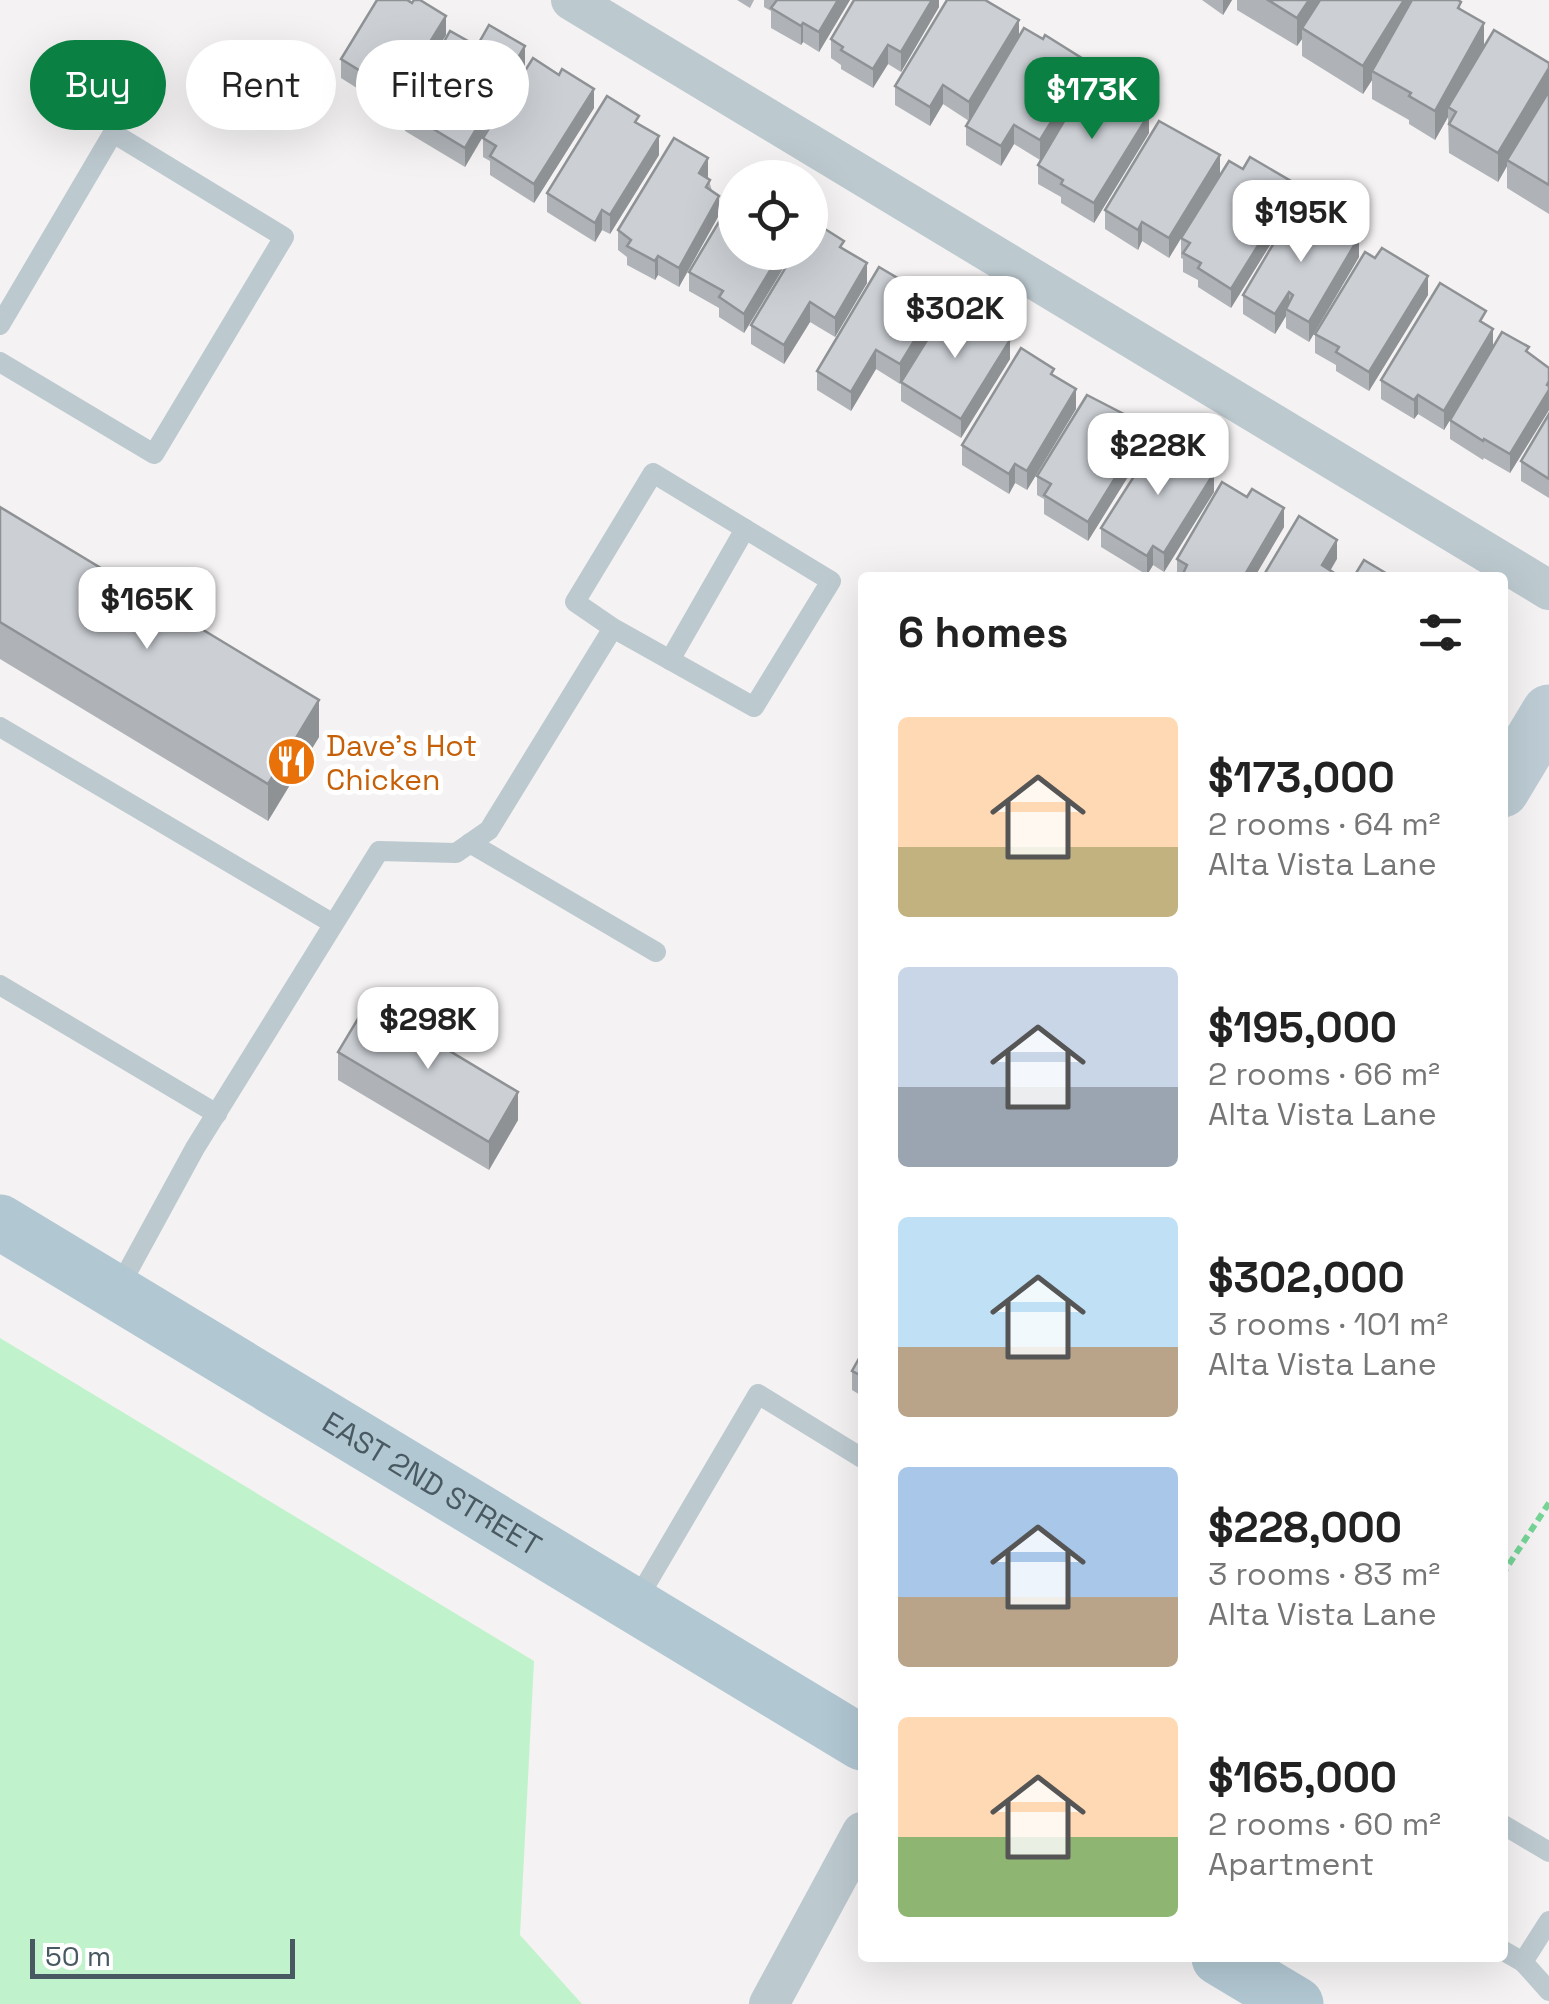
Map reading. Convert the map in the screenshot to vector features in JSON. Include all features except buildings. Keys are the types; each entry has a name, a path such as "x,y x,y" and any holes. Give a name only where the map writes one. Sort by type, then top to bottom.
{"main road":[{"name":"EAST 2ND STREET","path":"0,1222 858,1740"},
{"path":"1226,1962 1296,2004"}],"street":[{"path":"572,0 1549,590"},
{"path":"1508,780 1549,712"},
{"path":"769,2004 858,1839"}],"lane":[{"path":"0,326 113,133 284,237 154,454 0,362"},
{"path":"654,472 831,581 754,707 613,628 576,602 654,472"},
{"path":"670,660 745,529"},
{"path":"116,1292 216,1114 379,852 456,852 489,830 613,628"},
{"path":"0,727 332,923"},
{"path":"470,842 656,952"},
{"path":"0,985 216,1114"},
{"path":"634,1605 758,1394 858,1456"},
{"path":"1508,1828 1549,1852"},
{"path":"1523,1962 1549,1921"},
{"path":"1508,1953 1523,1962 1549,1991"}],"path":[{"path":"1508,1566 1549,1503"}],"green space":[{"path":"0,1338 534,1661 520,1935 582,2004 0,2004"}],"place":[{"name":"Dave's Hot Chicken","path":"291,762"}]}
